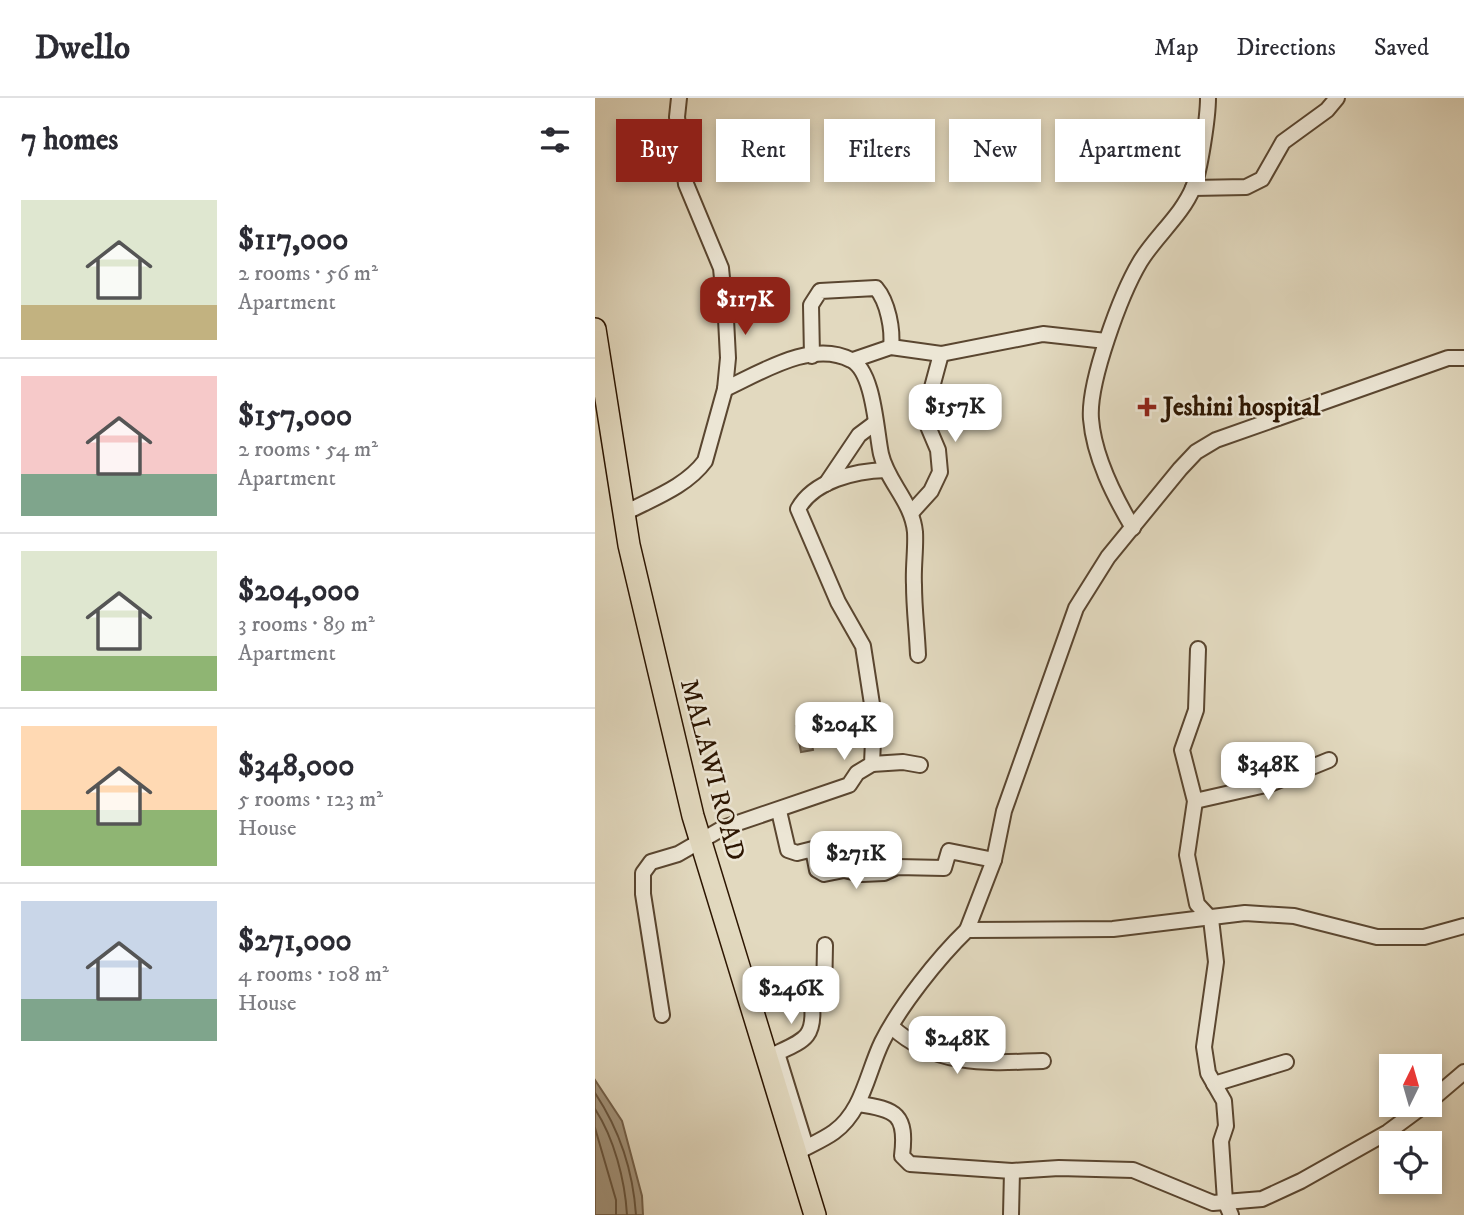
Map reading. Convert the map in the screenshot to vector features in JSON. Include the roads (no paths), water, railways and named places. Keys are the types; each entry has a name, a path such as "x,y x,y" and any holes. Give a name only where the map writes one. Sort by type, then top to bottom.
{"main road":[{"name":"MALAWI ROAD","path":"595,329 623,514 654,659 699,842 801,1150 815,1215"}],"street":[{"path":"623,514 676,486 699,470 705,461 725,389 728,358 721,268 686,184 677,117 679,98"},
{"path":"1133,528 1114,495 1095,442 1091,417 1106,341 1139,262 1193,188 1208,98"},
{"path":"1193,188 1246,187 1262,179 1283,142 1327,110 1337,98"},
{"path":"813,356 811,305 820,291 829,289 876,288 881,293 893,333 891,347"},
{"path":"853,360 891,347 941,354 1044,334 1106,341"},
{"path":"725,389 786,360 813,356 833,354 853,360 863,372 873,402 886,470 911,513 915,532 913,588 918,654"},
{"path":"911,513 930,491 940,472 939,450 924,417 941,354"},
{"path":"825,945 824,999 821,1003 812,1004 813,1027 805,1038 777,1053 801,1150 833,1133 847,1120 858,1104 883,1041 943,954 967,930 994,860 1004,811 1076,608 1108,557 1196,452 1216,440 1448,358 1464,358"},
{"path":"872,764 874,717 863,646 838,603 798,509 826,484 859,435 875,423"},
{"path":"826,484 865,471 886,470"},
{"path":"1198,649 1196,710 1182,750 1195,801 1187,855 1197,904 1211,919 1216,962 1204,1047 1208,1073 1224,1101 1226,1126 1221,1141 1225,1201 1231,1215"},
{"path":"1195,801 1270,784 1329,760"},
{"path":"662,1015 647,928 643,873 651,862 678,854 723,828 849,785 857,774 872,764 902,762 921,765"},
{"path":"779,811 788,850 797,853 813,849 817,870 824,874 844,870 862,874 884,873 897,867 944,868 949,852 994,860"},
{"path":"967,930 1113,929 1245,913 1294,916 1377,937 1424,937 1464,926"},
{"path":"892,1027 910,1043 937,1056 994,1063 1043,1061"},
{"path":"1214,1084 1286,1062"},
{"path":"1442,1091 1464,1072"},
{"path":"858,1104 882,1107 901,1119 904,1135 902,1156 910,1164 1012,1171 1059,1168 1133,1170 1213,1203 1262,1199 1301,1181 1388,1132 1408,1117"},
{"path":"1011,1215 1012,1171"}],"water":[{"path":"808,724 813,750 801,752 796,726"},
{"path":"595,1080 622,1121 642,1196 643,1215 595,1215"}],"place":[{"name":"Jeshini hospital","path":"1147,407"}]}
